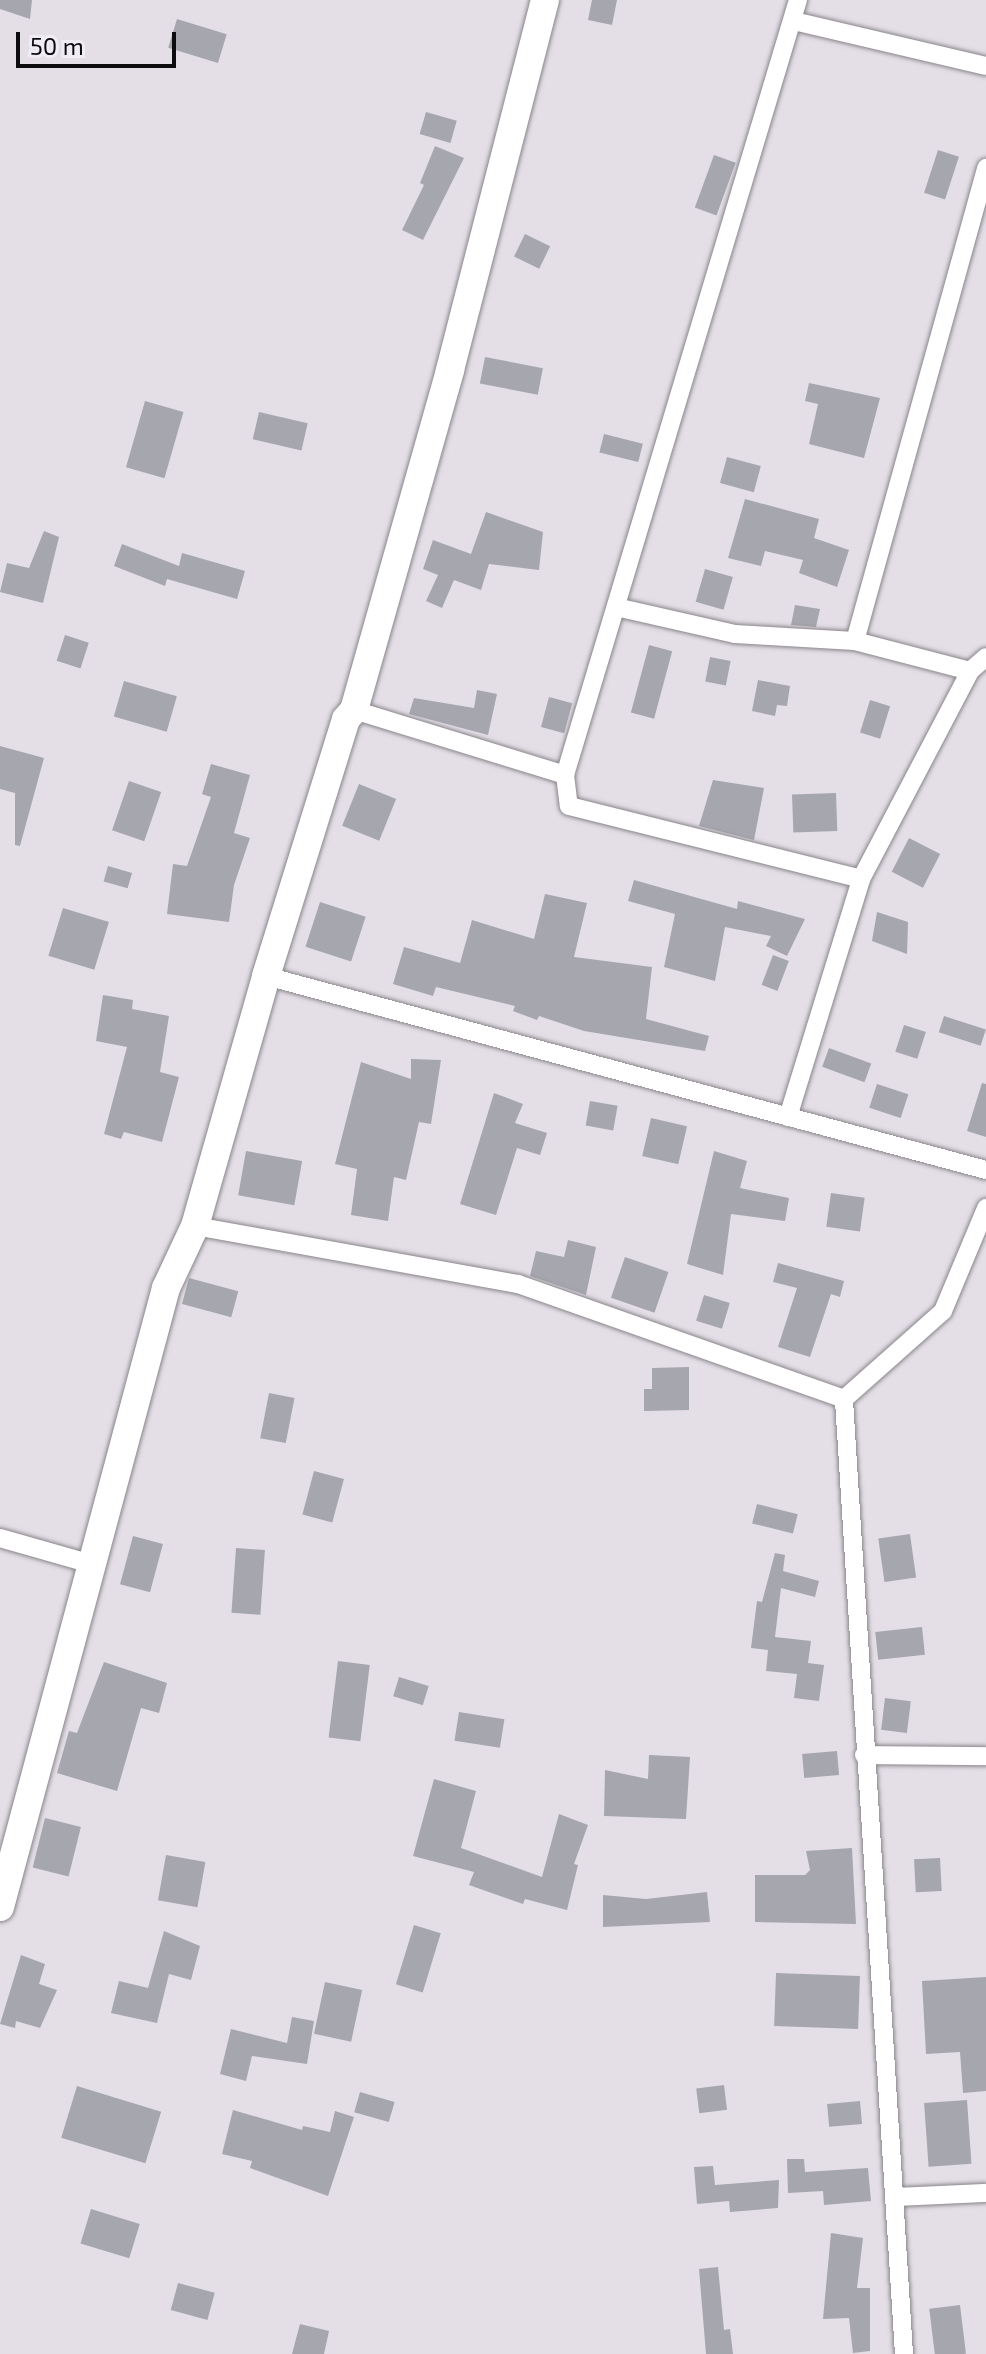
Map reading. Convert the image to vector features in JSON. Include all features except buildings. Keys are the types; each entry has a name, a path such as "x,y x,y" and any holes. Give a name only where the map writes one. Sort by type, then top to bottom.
{"main road":[{"path":"0,1907 166,1288 195,1226 266,976 346,719 354,710 450,370 545,0"}],"street":[{"path":"798,0 565,775 569,806 861,879"},
{"path":"794,21 986,66"},
{"path":"855,641 986,168"},
{"path":"616,607 735,634 855,641 970,671"},
{"path":"788,1117 861,879 970,671 986,657"},
{"path":"354,710 565,775"},
{"path":"266,976 986,1170"},
{"path":"844,1399 943,1311 986,1208"},
{"path":"195,1226 518,1284 844,1399"},
{"path":"844,1399 904,2354"},
{"path":"0,1538 91,1564"},
{"path":"864,1755 986,1756"},
{"path":"894,2197 986,2193"}]}
